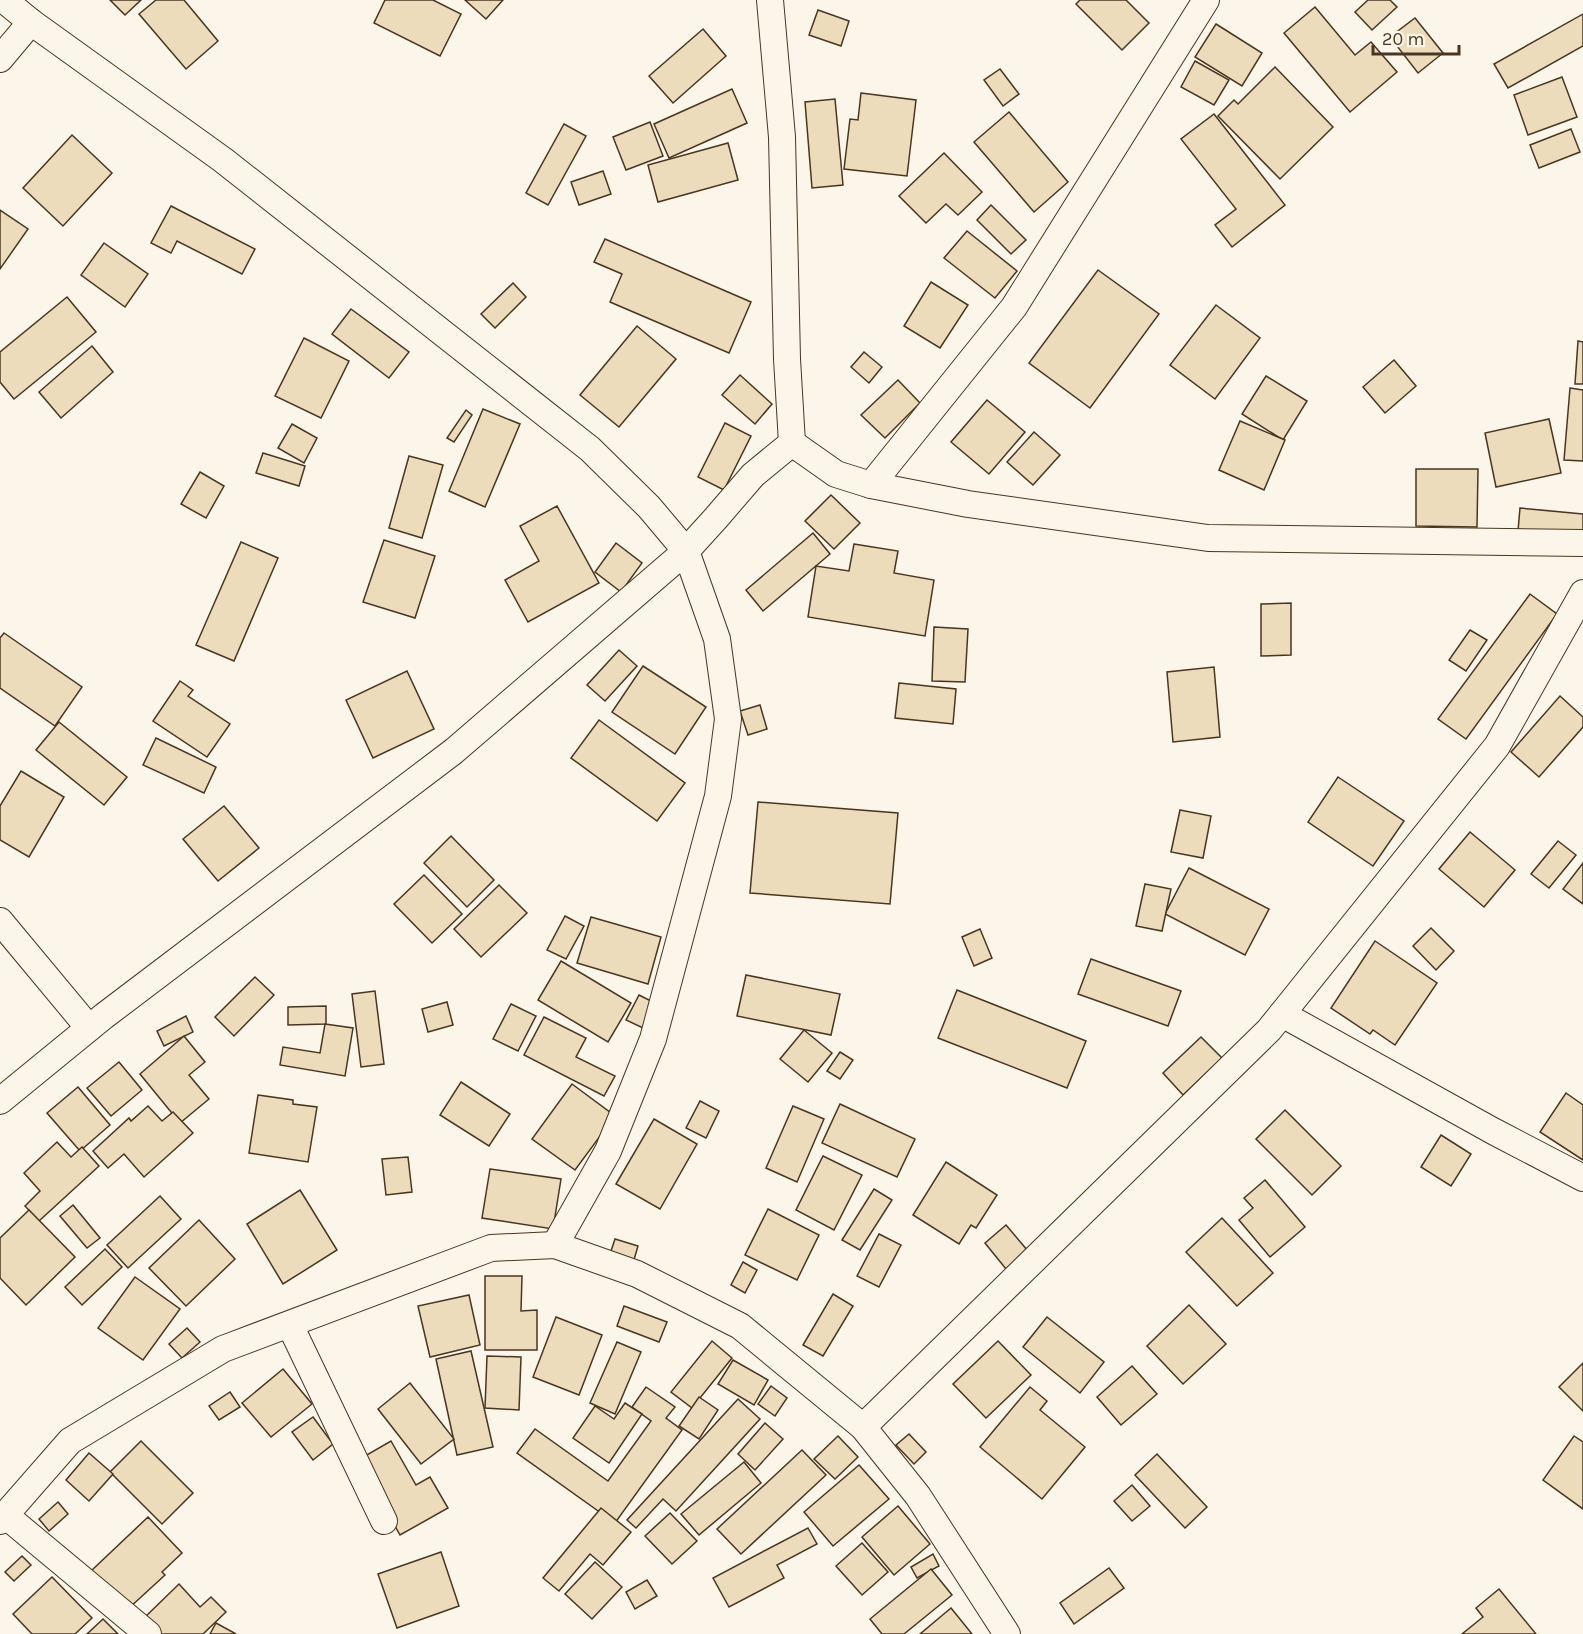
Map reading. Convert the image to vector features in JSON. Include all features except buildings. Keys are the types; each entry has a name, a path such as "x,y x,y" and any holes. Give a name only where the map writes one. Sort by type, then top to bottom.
{"street":[{"path":"4,0 31,22 223,160 590,449 649,507 686,551 717,639 727,708 728,719 718,796 653,1039 608,1151 555,1245"},
{"path":"770,0 782,137 787,358 792,443"},
{"path":"871,485 1014,307 1206,0"},
{"path":"0,59 31,22"},
{"path":"792,443 836,474 871,485 968,504 1208,538 1583,543"},
{"path":"0,1101 89,1028 454,751 686,551 753,475 792,443"},
{"path":"863,1427 1269,1030 1497,746 1583,593"},
{"path":"0,921 89,1028"},
{"path":"1282,1014 1492,1131 1583,1178"},
{"path":"148,1634 3,1518 70,1441 223,1349 491,1248 555,1245 637,1274 740,1326 863,1427 918,1496 1007,1634"},
{"path":"290,1325 384,1521"}]}
